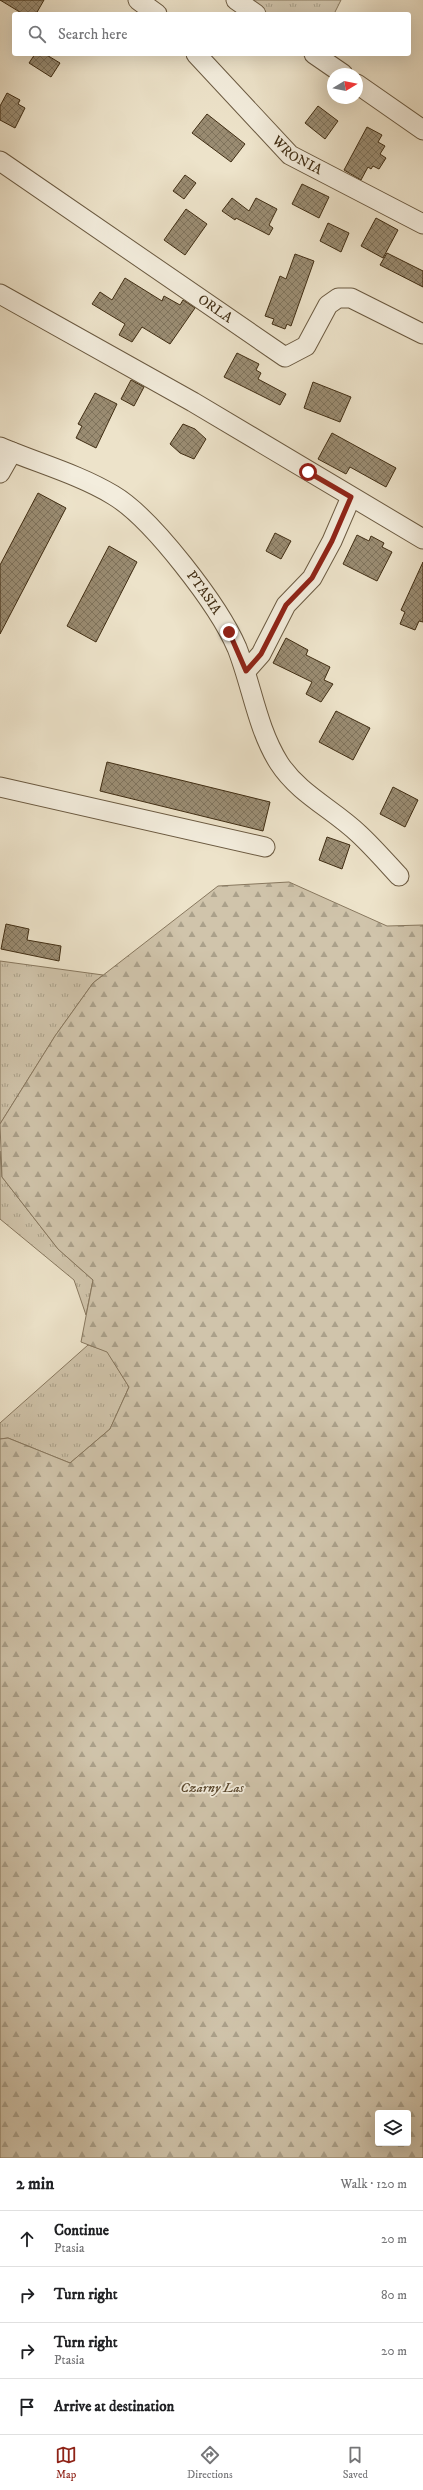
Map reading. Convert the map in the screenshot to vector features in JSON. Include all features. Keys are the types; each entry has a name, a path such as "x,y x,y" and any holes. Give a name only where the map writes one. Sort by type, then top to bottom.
{"street":[{"path":"138,0 154,12"},
{"path":"236,0 253,12"},
{"name":"WRONIA","path":"198,56 290,155 423,224"},
{"path":"317,56 334,68"},
{"path":"363,88 423,130"},
{"name":"ORLA","path":"0,161 285,357 306,346 328,305 338,298 351,298 423,334"},
{"path":"0,294 194,402 423,539"},
{"path":"0,473 6,449"},
{"name":"PTASIA","path":"6,449 49,465 113,495 145,522 176,558 220,618 246,671 261,725 280,764 301,788 358,833 399,876"},
{"path":"246,671 261,654 286,605 312,578 332,541 351,497"},
{"path":"0,787 265,847"}],"green space":[{"path":"246,0 341,0 335,12 263,12"},
{"name":"Czarny Las","path":"289,882 387,926 423,925 423,2158 0,2158 0,1439 8,1438 70,1463 110,1429 129,1387 107,1352 81,1342 93,1280 58,1249 2,1177 0,1124 55,1036 93,983 218,886"},
{"path":"0,961 103,975 93,983 55,1036 0,1124"},
{"path":"0,1151 2,1177 58,1249 93,1280 86,1315 74,1280 0,1219"},
{"path":"88,1345 107,1351 129,1387 110,1429 70,1463 8,1438 0,1439 0,1423"}],"building":[{"path":"0,0 44,0 37,12 20,12"},
{"path":"34,56 48,56 60,63 51,77 29,63"},
{"path":"7,93 20,100 18,104 25,108 15,128 0,120 0,106"},
{"path":"318,106 338,121 325,139 305,123"},
{"path":"207,114 245,144 231,162 192,133"},
{"path":"367,127 382,135 378,142 385,146 380,154 386,158 379,169 373,166 371,169 368,167 361,180 344,170"},
{"path":"185,175 196,183 184,199 173,191"},
{"path":"302,184 329,197 319,218 292,204"},
{"path":"232,198 249,211 256,198 277,209 269,225 273,228 269,235 236,218 235,220 222,211"},
{"path":"186,209 207,224 185,255 164,240"},
{"path":"376,218 398,230 383,258 361,246"},
{"path":"328,223 349,233 341,252 320,241"},
{"path":"387,253 423,271 423,287 380,265"},
{"path":"295,254 314,261 291,326 287,324 285,329 272,324 274,319 265,316 280,276 286,279"},
{"path":"125,278 162,301 164,296 180,305 183,300 195,308 170,344 142,327 132,342 119,335 125,324 92,304 100,292 112,300"},
{"path":"237,353 259,364 256,370 261,373 258,379 286,394 280,405 224,377"},
{"path":"131,380 144,387 134,406 121,399"},
{"path":"313,382 351,397 340,422 304,408"},
{"path":"95,393 117,404 96,448 76,438 82,426 78,424"},
{"path":"183,424 195,429 206,439 194,459 180,453 170,444"},
{"path":"332,433 396,468 386,487 350,467 346,474 318,459"},
{"path":"38,493 66,508 0,634 0,565"},
{"path":"275,533 291,541 281,559 266,551"},
{"path":"357,535 369,541 371,536 384,543 382,547 392,552 377,581 343,564"},
{"path":"109,546 137,562 96,642 67,626"},
{"path":"423,562 423,622 419,621 415,630 400,624 405,612 401,610"},
{"path":"286,638 308,650 306,655 330,667 324,680 333,684 321,702 306,694 312,682 273,663"},
{"path":"336,711 370,728 353,760 319,742"},
{"path":"107,762 270,802 263,831 100,791"},
{"path":"393,787 418,800 405,827 380,814"},
{"path":"327,837 350,845 342,869 319,860"},
{"path":"6,924 29,929 27,940 61,946 59,961 1,949"}],"route":[{"path":"229,632 246,671 261,654 286,605 312,578 332,541 351,497 308,472"}]}
